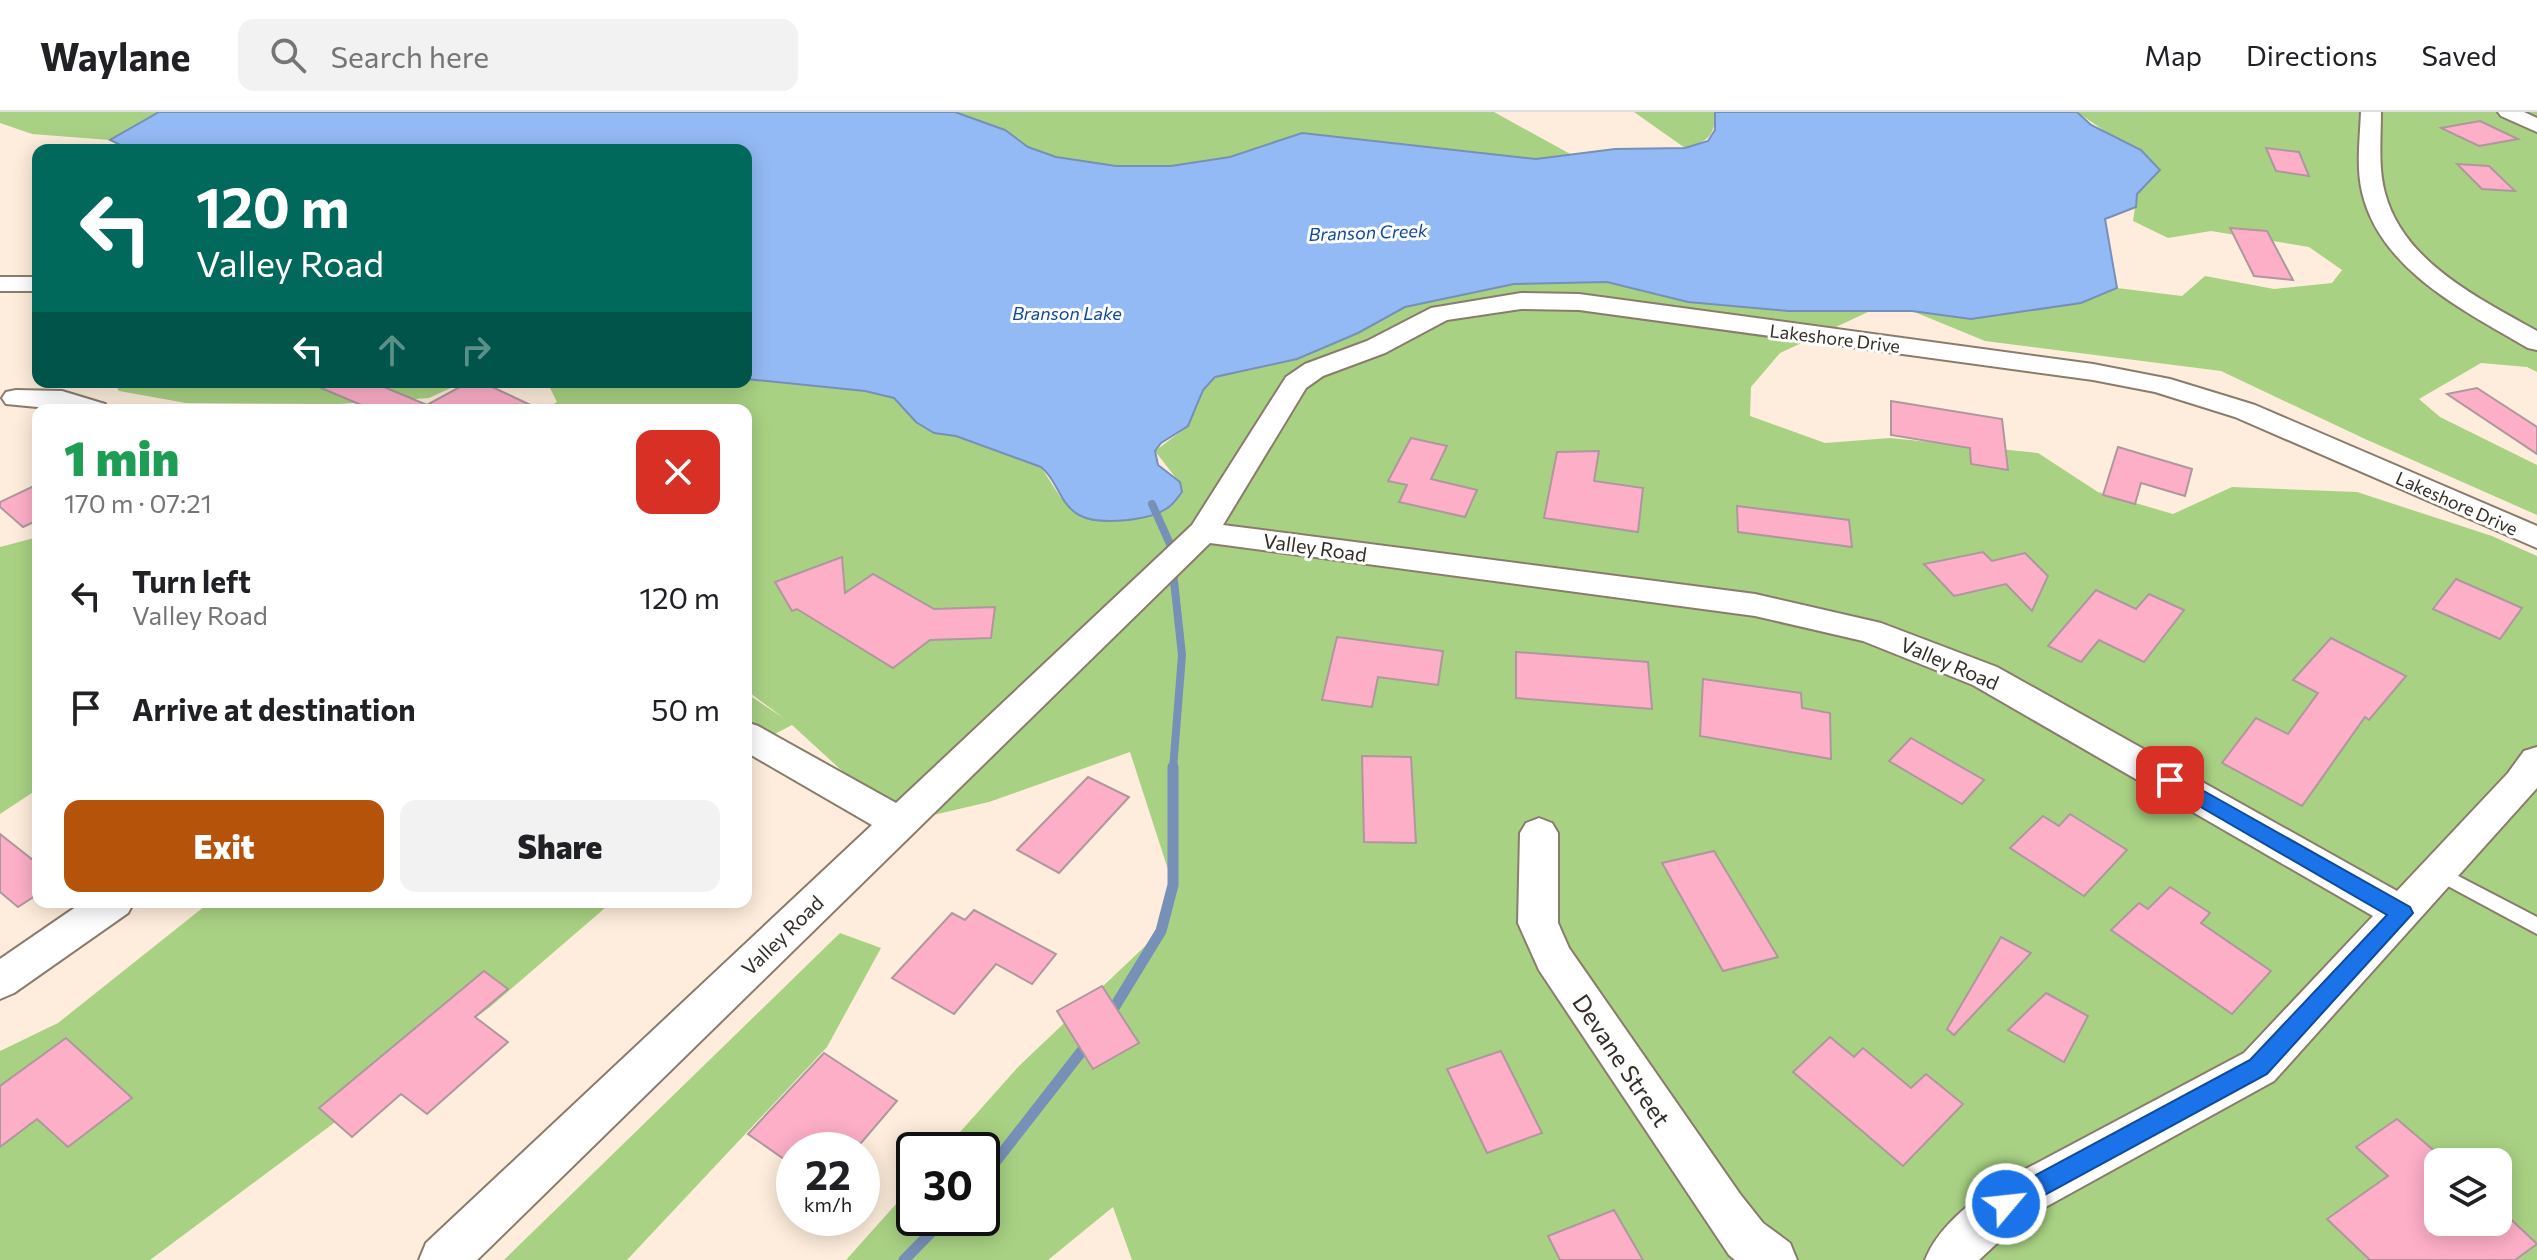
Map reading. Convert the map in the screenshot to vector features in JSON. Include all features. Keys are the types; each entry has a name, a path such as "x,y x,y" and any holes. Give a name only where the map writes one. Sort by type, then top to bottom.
{"street":[{"path":"2371,112 2371,181 2376,203 2389,228 2424,269 2451,290 2537,342"},
{"path":"2508,112 2537,126"},
{"path":"0,284 32,284"},
{"name":"Lakeshore Drive","path":"1203,532 1288,394 1304,376 1376,347 1440,313 1493,303 1549,300 2077,370 2160,385 2245,411 2537,538"},
{"path":"8,406 32,378"},
{"path":"8,406 62,399 77,404"},
{"name":"Valley Road","path":"443,1260 1203,532 1755,605 1869,631 1985,676 2402,913"},
{"path":"752,738 899,823"},
{"path":"1949,1260 1972,1232 2006,1204 2259,1067 2521,783 2537,761"},
{"name":"Devane Street","path":"1539,833 1538,923 1553,958 1724,1210 1746,1239 1773,1260"},
{"path":"0,981 105,908"}],"lane":[{"path":"2439,873 2537,926"}],"green space":[{"path":"0,112 159,112 110,140 32,134 0,123"},
{"path":"955,112 1494,112 1572,155 1536,159 1302,133 1230,157 1171,166 1116,166 1056,157 1028,147 1005,130"},
{"path":"1634,112 1715,112 1715,120 1709,137 1685,148"},
{"path":"2077,112 2537,112 2537,372 2527,367 2481,363 2419,399 2440,417 2537,465 2537,515 2221,371 1985,341 1912,311 1971,319 2081,303 2117,288 2182,296 2205,276 2274,289 2332,283 2342,270 2309,247 2211,231 2168,238 2133,221 2137,194 2160,169"},
{"path":"1572,281 1607,282 1688,302 1788,311 1868,312 1780,353 1751,387 1750,416 1825,443 1890,438 2038,453 2098,492 2173,514 2232,487 2357,492 2492,536 2537,556 2537,1260 1132,1260 1113,1207 1048,1260 846,1260 867,1236 880,1236 880,1222 896,1204 896,1236 1000,1236 1000,1132 960,1132 1019,1066 1161,931 1173,885 1130,752 989,802 899,823 792,725 752,746 752,697 785,719 752,694 752,404 553,404 557,402 550,388 752,388 752,380 865,391 895,398 916,422 1041,467 1061,498 1179,482 1155,451 1188,426 1203,390 1215,377 1297,359 1358,333 1405,307 1514,284"},
{"path":"117,388 451,388 429,398 338,404 186,403 119,391"},
{"path":"32,539 32,793 0,814 0,547"},
{"path":"202,908 605,908 490,1007 150,1260 0,1260 0,1051 58,1023"},
{"path":"840,933 881,948 827,1047 627,1260 504,1260"}],"water":[{"name":"Branson Lake","path":"159,112 955,112 1005,130 1028,147 1056,157 1116,166 1171,166 1230,157 1302,133 1536,159 1615,149 1685,148 1708,141 1715,130 1715,112 2077,112 2091,125 2141,150 2160,170 2137,194 2136,207 2105,219 2117,288 2081,303 1971,319 1912,311 1788,311 1688,302 1607,282 1514,284 1405,307 1358,333 1297,359 1215,377 1203,390 1188,426 1161,443 1155,451 1158,465 1180,482 1182,492 1172,505 1162,511 1112,521 1088,518 1072,510 1041,467 956,436 934,433 916,422 894,398 865,391 752,380 752,144 118,144 110,140"}],"building":[{"path":"2480,121 2518,139 2479,146 2441,128"},
{"path":"2266,148 2299,152 2309,176 2276,171"},
{"path":"2457,164 2489,166 2515,191 2482,189"},
{"path":"2230,228 2267,231 2293,280 2254,276"},
{"path":"321,388 386,388 425,404 359,404"},
{"path":"458,388 495,388 528,404 429,404"},
{"path":"2477,388 2537,427 2537,454 2447,394"},
{"path":"1891,401 2002,419 2008,470 1971,464 1970,448 1891,435"},
{"path":"1411,438 1447,446 1431,479 1477,490 1465,517 1399,502 1407,485 1388,481"},
{"path":"2118,447 2192,469 2185,496 2141,483 2135,504 2103,495"},
{"path":"1599,451 1594,481 1643,488 1638,532 1544,518 1557,452"},
{"path":"32,487 32,523 23,527 0,507 0,502"},
{"path":"1737,506 1849,520 1852,547 1738,532"},
{"path":"1983,552 1992,561 2025,553 2048,576 2032,611 2006,584 1954,596 1924,564"},
{"path":"842,557 845,593 873,574 934,609 995,607 991,638 930,640 893,668 797,609 792,611 775,582"},
{"path":"2456,579 2522,608 2500,639 2433,609"},
{"path":"2096,590 2136,609 2149,594 2184,610 2144,662 2099,640 2081,662 2048,646"},
{"path":"1337,637 1443,651 1438,685 1378,677 1372,707 1322,700"},
{"path":"2331,638 2406,676 2369,720 2365,717 2302,806 2222,763 2256,718 2288,734 2318,693 2293,680"},
{"path":"1516,652 1648,662 1652,709 1516,698"},
{"path":"1703,679 1801,693 1802,708 1830,713 1831,759 1700,736"},
{"path":"1911,738 1984,780 1962,804 1889,761"},
{"path":"1362,756 1411,757 1416,843 1364,842"},
{"path":"1088,777 1129,797 1059,873 1017,850"},
{"path":"2070,814 2127,850 2084,896 2010,848 2043,816 2059,826"},
{"path":"0,834 32,859 32,898 18,907 0,892"},
{"path":"1714,851 1778,957 1723,971 1662,863"},
{"path":"2170,887 2210,913 2201,923 2271,971 2232,1014 2111,930 2139,903 2148,909"},
{"path":"974,910 1056,954 1032,984 996,964 954,1014 892,978 952,913 965,920"},
{"path":"2001,937 2031,953 1954,1035 1947,1029"},
{"path":"484,971 508,989 475,1017 508,1042 427,1114 401,1094 352,1137 319,1108"},
{"path":"1102,986 1139,1043 1093,1069 1057,1011"},
{"path":"2046,993 2088,1016 2064,1062 2008,1030"},
{"path":"1830,1037 1854,1057 1863,1048 1911,1088 1926,1074 1963,1104 1903,1166 1793,1072"},
{"path":"66,1038 132,1098 68,1147 37,1119 0,1147 0,1086"},
{"path":"1501,1051 1542,1133 1487,1153 1447,1069"},
{"path":"824,1053 897,1101 870,1132 776,1132 776,1153 748,1134"},
{"path":"2397,1119 2431,1148 2424,1148 2424,1236 2512,1236 2512,1220 2537,1244 2515,1260 2370,1260 2327,1219 2388,1176 2356,1147"},
{"path":"1614,1210 1643,1260 1560,1260 1548,1236"}],"waterway":[{"path":"1152,504 1170,544 1182,655 1173,769"},
{"path":"1109,1016 1161,931 1173,885 1173,769"},
{"path":"1000,1156 1088,1043"},
{"path":"904,1260 927,1236"}],"route":[{"path":"2006,1204 2259,1067 2402,913 2170,780"}],"water label":[{"name":"Branson Creek","path":"1368,232"}]}
